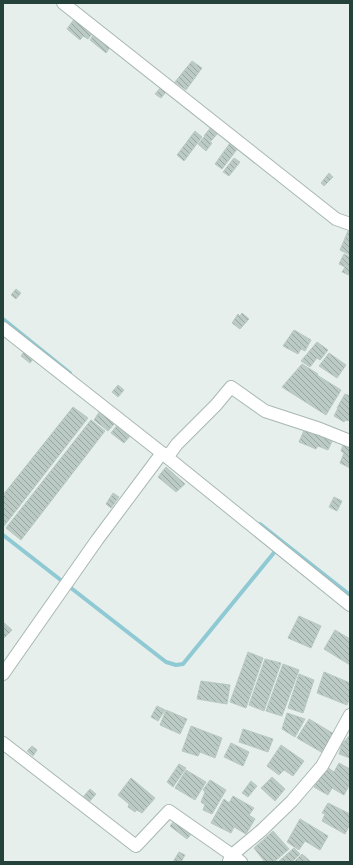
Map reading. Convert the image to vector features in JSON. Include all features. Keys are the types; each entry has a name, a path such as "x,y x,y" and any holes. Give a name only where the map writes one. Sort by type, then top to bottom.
{"street":[{"path":"63,3 336,219 350,224"},
{"path":"3,328 169,452 278,547 350,605"},
{"path":"3,674 98,540 169,452 216,405 231,387 265,411 320,429 350,441"},
{"path":"3,742 136,846 169,811 234,860 292,801 322,766 350,715"}],"building":[{"path":"75,18 93,33 88,39 83,36 80,40 67,29"},
{"path":"94,34 110,47 106,53 90,40"},
{"path":"192,61 202,68 186,90 175,82"},
{"path":"161,87 166,92 161,98 155,94"},
{"path":"211,127 218,133 211,141 204,136"},
{"path":"195,131 202,137 184,161 177,155"},
{"path":"204,137 212,143 206,151 198,144"},
{"path":"230,143 238,148 222,169 215,164"},
{"path":"234,158 240,162 229,176 223,172"},
{"path":"329,173 333,177 324,186 321,183"},
{"path":"348,231 350,232 350,255 340,250"},
{"path":"344,254 350,257 349,275 342,272 345,267 339,264"},
{"path":"16,289 21,293 16,299 11,295"},
{"path":"242,313 249,319 240,329 232,323 238,314 240,316"},
{"path":"294,330 311,340 305,351 301,349 298,354 283,346"},
{"path":"317,342 328,350 320,360 317,358 310,367 301,361"},
{"path":"24,352 33,359 30,363 21,356"},
{"path":"329,353 346,365 337,378 319,366"},
{"path":"302,364 341,390 326,415 282,387"},
{"path":"118,385 124,390 118,397 112,392"},
{"path":"345,394 350,396 350,418 348,421 346,420 344,422 334,416"},
{"path":"73,407 88,418 4,526 3,495"},
{"path":"100,411 115,423 108,431 94,420"},
{"path":"91,420 105,431 21,540 6,528"},
{"path":"118,424 131,435 124,443 111,433"},
{"path":"306,426 334,437 328,450 318,446 316,449 299,442"},
{"path":"344,442 350,444 350,468 340,463 344,453 341,451"},
{"path":"166,467 185,484 176,492 158,477"},
{"path":"113,493 119,497 111,508 106,504"},
{"path":"334,497 342,501 337,511 329,507"},
{"path":"299,616 321,626 311,648 288,638"},
{"path":"3,622 12,630 3,639"},
{"path":"335,630 350,639 350,665 324,649"},
{"path":"248,652 263,658 246,708 230,702"},
{"path":"265,659 281,663 264,711 249,705"},
{"path":"283,664 299,670 282,716 266,711"},
{"path":"324,672 350,683 350,697 347,705 317,693"},
{"path":"299,674 314,680 303,713 288,708"},
{"path":"201,681 230,685 227,704 197,699"},
{"path":"157,706 165,710 158,721 151,717"},
{"path":"166,710 187,719 180,734 160,725"},
{"path":"287,713 305,719 295,737 282,729"},
{"path":"309,719 334,734 323,753 297,738"},
{"path":"191,726 222,738 215,758 200,752 198,756 182,751"},
{"path":"243,729 273,739 268,752 239,742"},
{"path":"350,735 350,758 339,754 342,744"},
{"path":"231,743 249,752 243,766 224,757"},
{"path":"281,745 304,761 293,776 284,770 279,775 267,766"},
{"path":"32,746 37,750 33,756 27,751"},
{"path":"339,763 350,769 350,784 344,795 332,788 328,795 314,787 327,767 334,772"},
{"path":"179,764 186,768 173,787 167,782"},
{"path":"186,770 206,782 195,800 175,788"},
{"path":"272,777 285,789 275,801 261,788"},
{"path":"131,778 155,798 142,813 137,810 135,812 128,807 129,804 118,795"},
{"path":"210,780 226,790 212,814 203,810 205,805 201,802 205,792 203,790"},
{"path":"251,781 257,786 248,797 242,793"},
{"path":"90,789 96,794 89,802 83,797"},
{"path":"233,796 254,808 249,815 255,819 246,834 234,827 231,833 211,823 224,799 229,803"},
{"path":"328,803 350,814 350,824 345,834 322,821 325,814 322,813"},
{"path":"300,819 328,836 320,850 305,841 299,850 287,842"},
{"path":"175,820 192,833 187,839 170,826"},
{"path":"273,831 289,849 274,862 265,862 254,848"},
{"path":"294,848 300,854 292,862 278,862"},
{"path":"179,852 185,855 181,862 173,862"},
{"path":"302,854 311,862 294,862"}],"waterway":[{"path":"3,319 70,373"},
{"path":"260,524 350,595"},
{"path":"3,535 166,662 176,665 183,664 277,549"}]}
